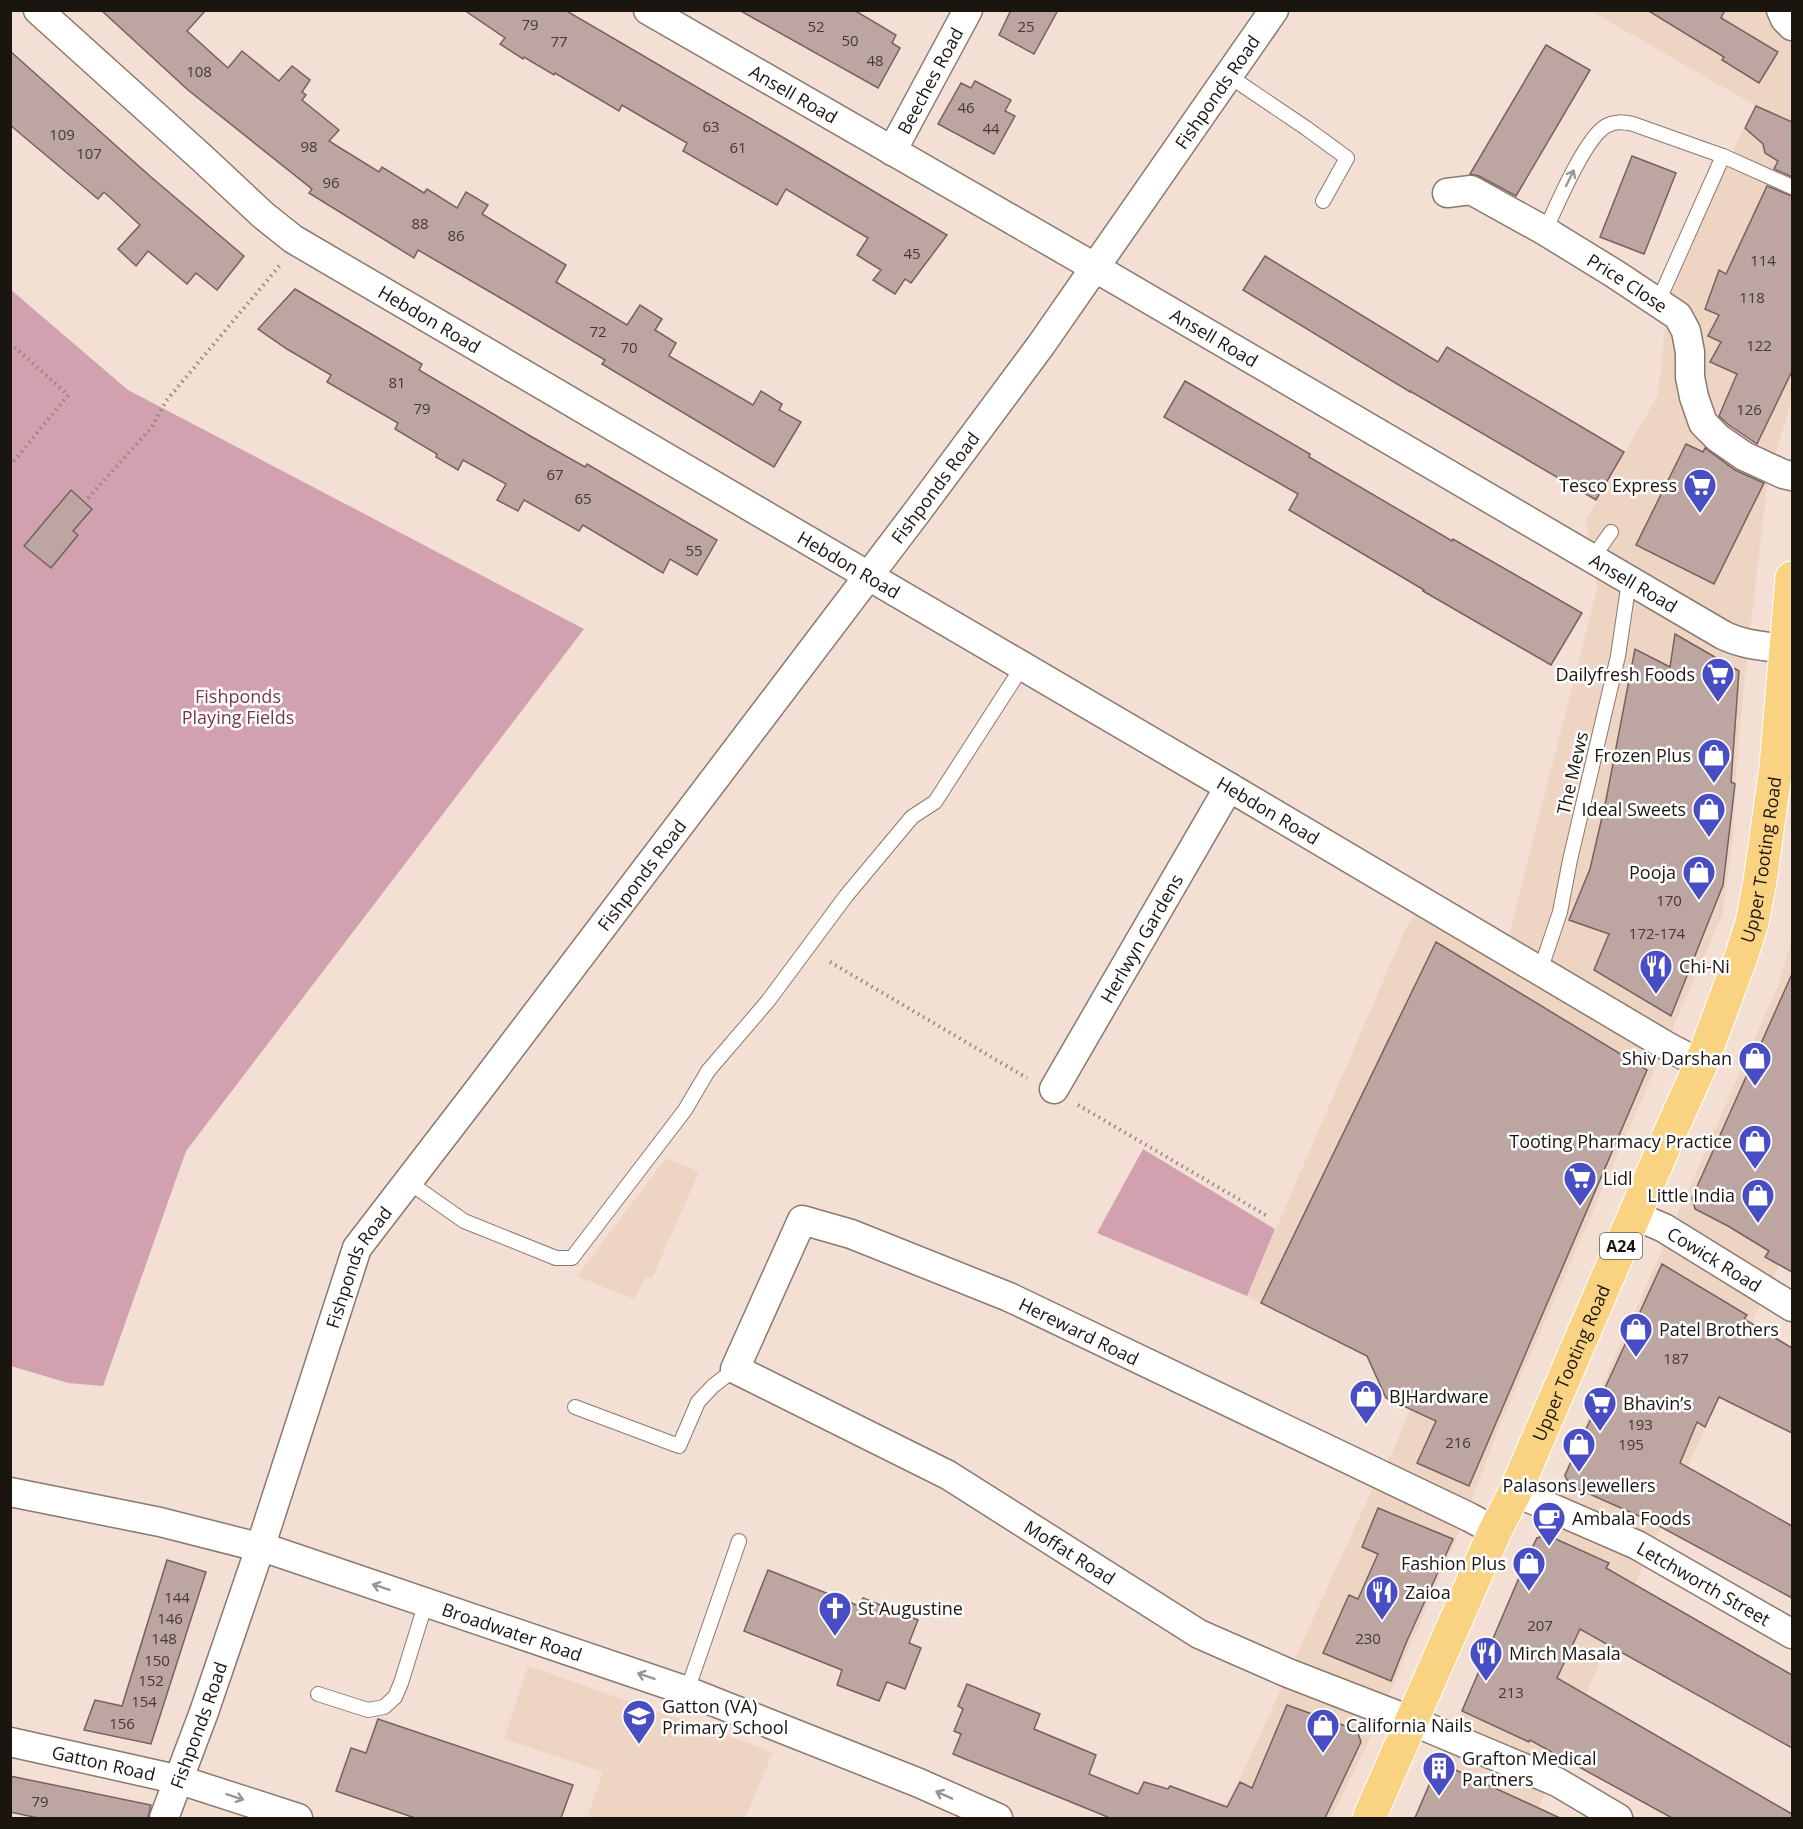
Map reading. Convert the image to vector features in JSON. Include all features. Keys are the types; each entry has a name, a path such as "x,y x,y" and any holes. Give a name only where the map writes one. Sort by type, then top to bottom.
{"highway":[{"name":"Upper Tooting Road","path":"1369,1818 1495,1531 1515,1492 1701,1064 1742,957 1752,922 1784,768 1786,649 1792,578"}],"street":[{"name":"Hebdon Road","path":"38,10 263,215 293,239 1670,1048 1701,1064"},
{"name":"Ansell Road","path":"648,10 1735,641 1786,649"},
{"name":"Beeches Road","path":"892,151 968,10"},
{"name":"Fishponds Road","path":"164,1818 180,1780 260,1548 357,1248 499,1064 1041,345 1274,10"},
{"path":"1781,10 1785,19 1792,26"},
{"name":"Price Close","path":"1447,193 1471,190 1545,231 1678,315 1686,331 1690,352 1690,377 1703,423 1718,438 1744,456 1792,476"},
{"name":"Herlwyn Gardens","path":"1054,1089 1229,787"},
{"name":"Cowick Road","path":"1634,1215 1664,1228 1792,1307"},
{"name":"Hereward Road","path":"735,1369 802,1220 851,1234 1009,1297 1495,1531"},
{"name":"Moffat Road","path":"735,1369 948,1475 1199,1634 1288,1673 1412,1721 1557,1782 1618,1818"},
{"name":"Broadwater Road","path":"10,1492 160,1522 274,1551 687,1691 919,1783 998,1818"},
{"name":"Letchworth Street","path":"1515,1492 1637,1545 1792,1634"},
{"name":"Gatton Road","path":"10,1742 180,1780 298,1818"}],"lane":[{"path":"1229,76 1347,158 1323,201"},
{"path":"1545,231 1583,152 1604,127 1618,121 1633,124 1722,156 1792,187"},
{"path":"1658,302 1722,156"},
{"path":"1592,559 1611,532"},
{"name":"The Mews","path":"1540,971 1560,912 1618,656 1629,581"},
{"path":"407,1181 464,1221 556,1258 572,1258 686,1110 708,1071 768,1001 846,896 912,817 934,802 1022,667"},
{"path":"575,1407 679,1446 698,1402 735,1369"},
{"path":"687,1691 739,1541"},
{"path":"318,1694 368,1710 384,1707 395,1697 401,1683 426,1602"}],"path":[{"path":"88,498 152,427 166,401 282,263 293,239"},
{"path":"10,344 68,395 10,466"}],"shaded area":[{"path":"1591,11 1792,11 1792,398 1768,478 1745,675 1733,839 1722,915 1501,1422 1460,1530 1371,1736 1331,1818 1193,1818 1202,1798 1228,1805 1370,1494 1393,1451 1410,1409 1386,1398 1366,1356 1247,1296 1407,926 1431,892 1508,940 1597,589 1586,520 1658,395 1668,301 1736,144 1756,106"},
{"path":"1792,938 1792,1237 1558,1756 1539,1808 1533,1818 1413,1818 1472,1688 1780,981"},
{"path":"666,1158 699,1172 652,1278 646,1277 634,1299 577,1276"},
{"name":"Gatton (VA) Primary School","path":"528,1666 773,1752 745,1818 587,1818 603,1772 504,1739"}],"green space":[{"name":"Fishponds Playing Fields","path":"10,289 128,390 584,629 186,1151 103,1386 68,1383 11,1366"},
{"path":"1143,1149 1275,1229 1247,1296 1097,1233"}],"building":[{"path":"101,10 206,10 187,31 228,68 242,51 279,81 292,66 310,80 302,92 306,95 302,100 339,130 329,141 379,172 382,167 424,193 427,189 457,208 466,192 488,205 482,214 566,265 556,282 627,325 640,305 662,319 655,330 676,343 669,356 753,405 761,391 782,404 779,410 801,422 774,467 602,364 605,360 492,293 418,250 414,258 309,193 312,189 188,90"},
{"path":"464,10 565,10 947,235 911,283 905,279 895,294 873,280 881,270 857,255 868,238 786,189 777,205 683,151 687,143 622,105 619,111 555,73 554,75 524,57 523,59 500,44 505,38"},
{"path":"739,10 854,10 896,35 892,43 900,48 878,88"},
{"path":"1011,10 1058,10 1034,54 999,35"},
{"path":"1647,10 1725,10 1721,18 1778,52 1759,83 1722,60 1724,57"},
{"path":"1546,45 1590,70 1516,196 1479,176 1470,174"},
{"path":"10,51 151,177 244,256 217,290 196,273 187,284 148,251 136,266 118,249 140,225 104,192 98,199 10,125"},
{"path":"975,81 1011,100 1005,111 1015,116 994,154 938,124 961,83 971,88"},
{"path":"1756,106 1792,122 1792,177 1774,169 1778,161 1765,153 1763,144 1745,128"},
{"path":"1632,156 1676,173 1644,254 1600,237"},
{"path":"1767,186 1792,196 1792,371 1757,444 1719,416 1737,374 1710,362 1721,342 1708,336 1719,315 1705,309 1719,270 1726,274"},
{"path":"1265,256 1438,362 1447,347 1624,452 1596,500 1410,392 1243,290"},
{"path":"295,289 422,364 419,370 532,437 585,467 587,464 717,540 697,575 670,559 663,573 583,525 579,531 524,500 518,511 497,500 506,484 463,460 458,470 436,457 437,454 395,429 398,423 327,382 331,375 258,329"},
{"path":"1185,381 1452,541 1453,539 1582,613 1551,665 1289,510 1298,494 1164,417"},
{"name":"Tesco Express","path":"1686,444 1703,452 1705,448 1735,470 1764,483 1714,584 1636,545"},
{"path":"71,490 92,509 73,531 78,535 51,568 24,546"},
{"path":"1675,634 1739,671 1731,782 1735,784 1723,885 1671,1016 1594,970 1609,934 1569,920 1590,869 1606,800 1635,649 1670,667"},
{"path":"1436,942 1647,1070 1469,1486 1417,1463 1436,1421 1386,1398 1367,1356 1261,1303"},
{"path":"1792,974 1792,1272 1765,1257 1769,1251 1695,1209 1692,1198"},
{"path":"1662,1264 1747,1315 1744,1319 1792,1348 1792,1433 1719,1397 1705,1427 1697,1422 1680,1463 1792,1526 1792,1598 1648,1520 1569,1485 1565,1475"},
{"path":"1378,1508 1453,1539 1391,1681 1323,1653 1349,1595 1358,1599 1378,1554 1362,1547"},
{"path":"1547,1535 1609,1563 1606,1568 1792,1675 1792,1748 1580,1629 1557,1678 1792,1814 1792,1818 1672,1818 1530,1740 1529,1742 1462,1711 1530,1552 1537,1538"},
{"path":"167,1560 206,1572 151,1744 84,1730 95,1700 122,1706"},
{"name":"St Augustine","path":"768,1570 859,1606 863,1598 918,1620 909,1643 921,1648 905,1689 887,1682 879,1701 837,1685 842,1670 744,1631"},
{"path":"967,1684 1040,1714 1034,1729 1096,1755 1089,1774 1138,1794 1144,1782 1168,1789 1170,1786 1227,1807 1240,1782 1252,1788 1287,1705 1357,1730 1361,1742 1325,1818 1110,1818 953,1754 961,1734 954,1731 963,1709 958,1706"},
{"path":"378,1719 573,1785 561,1818 415,1818 336,1791 351,1748 366,1753"},
{"path":"1447,1766 1560,1818 1415,1818 1436,1769"},
{"path":"10,1776 151,1805 148,1818 38,1818 10,1812"}],"place":[{"name":"Tesco Express","path":"1700,514"},
{"name":"Dailyfresh Foods","path":"1718,703"},
{"name":"Frozen Plus","path":"1714,784"},
{"name":"Ideal Sweets","path":"1709,838"},
{"name":"Pooja","path":"1699,901"},
{"name":"Chi-Ni","path":"1656,995"},
{"name":"Shiv Darshan","path":"1755,1087"},
{"name":"Tooting Pharmacy Practice","path":"1755,1170"},
{"name":"Lidl","path":"1580,1207"},
{"name":"Little India","path":"1758,1224"},
{"name":"Patel Brothers","path":"1636,1358"},
{"name":"BJHardware","path":"1366,1425"},
{"name":"Bhavin’s","path":"1600,1432"},
{"name":"Palasons Jewellers","path":"1579,1473"},
{"name":"Ambala Foods","path":"1549,1547"},
{"name":"Fashion Plus","path":"1529,1592"},
{"name":"Zaioa","path":"1382,1621"},
{"name":"St Augustine","path":"835,1637"},
{"name":"Mirch Masala","path":"1486,1682"},
{"name":"Gatton (VA) Primary School","path":"639,1745"},
{"name":"California Nails","path":"1323,1754"},
{"name":"Grafton Medical Partners","path":"1439,1797"}]}
